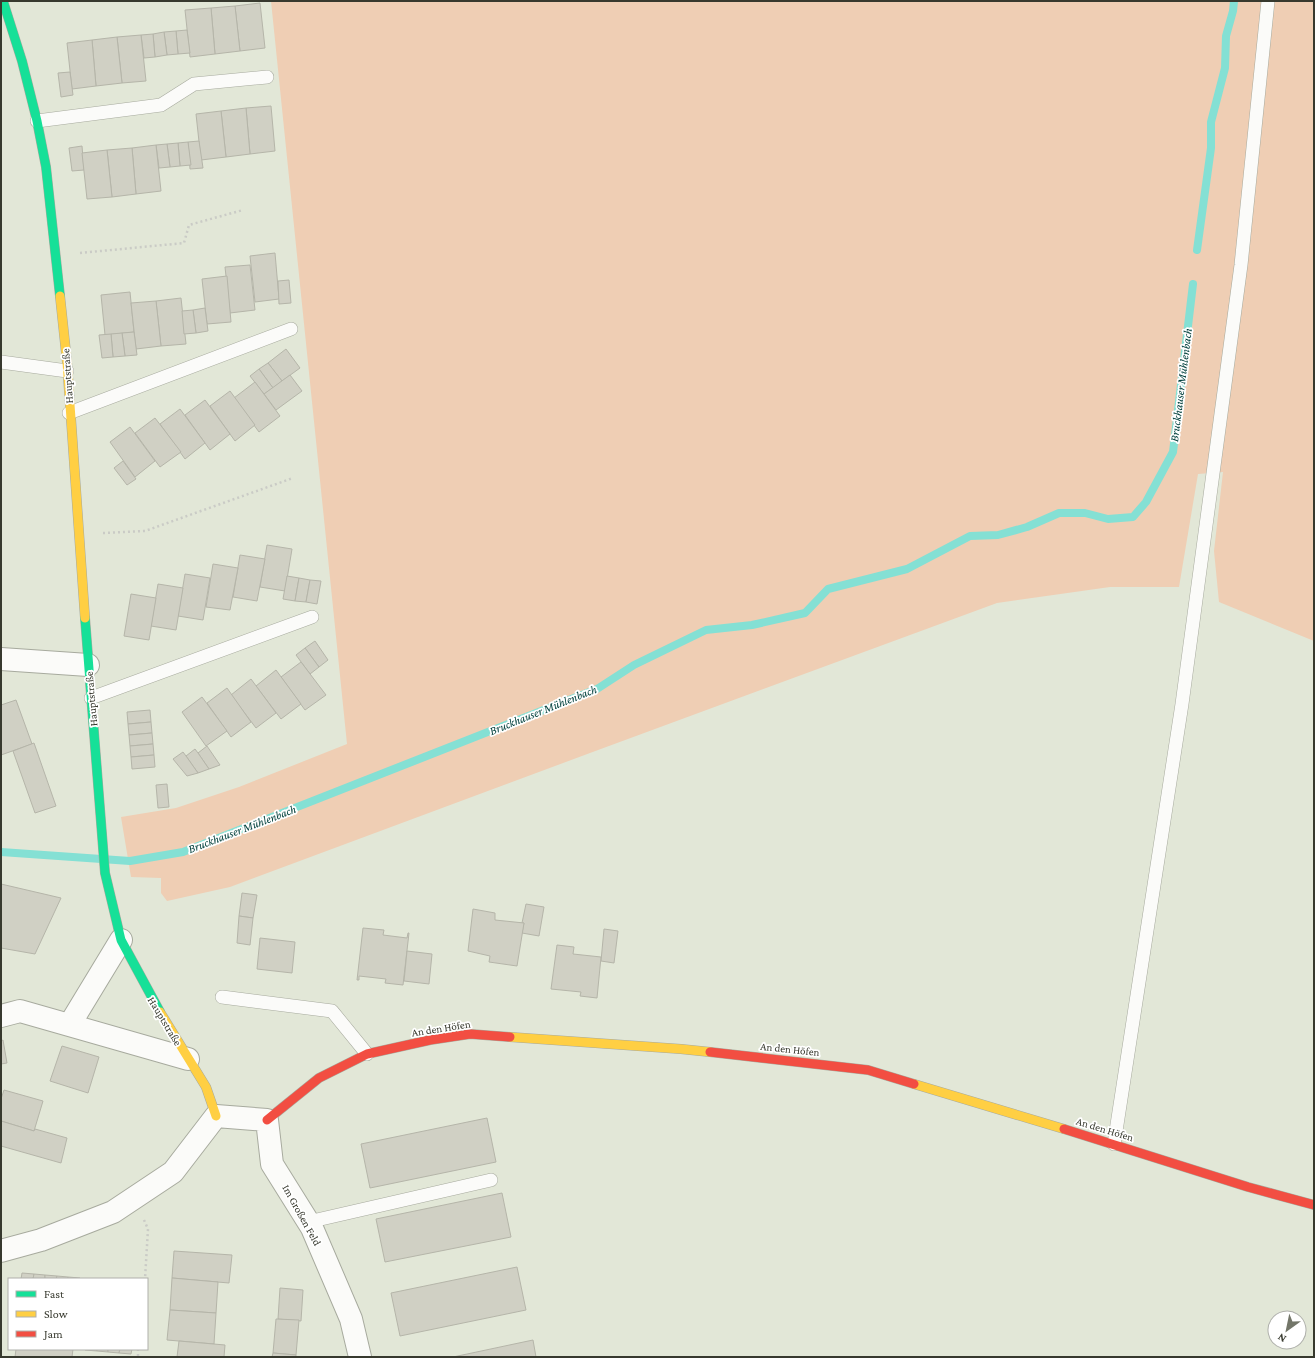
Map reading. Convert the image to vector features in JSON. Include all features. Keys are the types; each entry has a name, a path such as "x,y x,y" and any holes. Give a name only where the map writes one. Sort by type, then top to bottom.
{"street":[{"name":"Hauptstraße","path":"3,1 22,61 38,121 46,167 67,371 78,535 105,873 121,940 154,1003 206,1087 216,1116"},
{"path":"1,659 88,665"},
{"path":"70,1024 121,940"},
{"path":"1,1016 20,1011 70,1024 188,1059"},
{"name":"An den Höfen","path":"267,1120 319,1078 367,1054 430,1040 470,1034 681,1049 868,1070 1114,1144 1248,1187 1314,1205"},
{"path":"1,1251 42,1240 113,1212 173,1172 216,1116 267,1120"},
{"name":"Im Großen Feld","path":"267,1120 272,1164 308,1222 351,1319 360,1357"}],"lane":[{"path":"1114,1144 1182,704 1242,265 1268,1"},
{"path":"38,121 161,105 194,84 267,77"},
{"path":"69,413 291,329"},
{"path":"1,362 67,371"},
{"path":"91,698 312,617"},
{"path":"222,997 332,1011 367,1054"},
{"path":"308,1222 491,1180"}],"path":[{"path":"55,256 184,243 189,225 243,210"},
{"path":"78,535 145,531 293,478"},
{"path":"134,1198 148,1229 145,1278"}],"shaded area":[{"path":"271,1 1314,1 1314,641 1219,602 1214,551 1223,472 1198,474 1179,587 1110,587 997,603 230,887 167,901 161,893 161,878 131,877 121,817 176,808 239,787 347,744"}],"building":[{"path":"260,3 265,48 240,51 235,6"},
{"path":"235,6 240,51 215,54 211,8"},
{"path":"211,8 215,54 190,57 185,10"},
{"path":"187,30 190,53 178,54 176,31"},
{"path":"176,31 178,54 167,55 164,32"},
{"path":"164,32 167,55 155,57 153,34"},
{"path":"153,34 155,57 144,58 141,35"},
{"path":"141,35 146,81 122,83 117,37"},
{"path":"117,37 122,83 96,86 92,40"},
{"path":"92,40 96,86 72,89 67,43"},
{"path":"70,72 73,95 61,97 58,73"},
{"path":"271,106 275,151 250,154 246,108"},
{"path":"246,108 250,154 226,157 221,111"},
{"path":"221,111 226,157 201,160 196,114"},
{"path":"199,141 203,168 190,169 188,142"},
{"path":"188,142 191,165 180,166 178,143"},
{"path":"178,143 180,166 170,167 167,144"},
{"path":"167,144 170,167 159,168 156,145"},
{"path":"156,145 161,191 136,194 132,148"},
{"path":"82,146 84,170 72,171 69,148"},
{"path":"132,148 136,194 112,197 107,150"},
{"path":"107,150 112,197 87,199 82,153"},
{"path":"275,253 279,299 255,302 250,256"},
{"path":"250,265 255,310 230,313 225,267"},
{"path":"227,276 231,322 207,324 202,279"},
{"path":"289,280 291,303 279,304 278,281"},
{"path":"130,292 134,332 105,335 101,295"},
{"path":"181,298 186,344 161,346 156,301"},
{"path":"156,301 161,346 136,349 131,303"},
{"path":"205,308 208,331 196,333 193,310"},
{"path":"193,310 196,333 184,334 182,311"},
{"path":"134,332 137,355 125,356 122,333"},
{"path":"122,333 125,356 113,357 111,334"},
{"path":"111,334 113,357 102,358 99,335"},
{"path":"286,349 300,368 282,381 268,363"},
{"path":"268,363 282,381 273,388 259,369"},
{"path":"259,369 273,388 264,394 250,376"},
{"path":"290,375 302,391 276,410 264,394"},
{"path":"255,382 280,416 259,432 234,398"},
{"path":"230,391 255,425 235,441 210,406"},
{"path":"205,400 230,434 210,450 185,415"},
{"path":"180,409 205,443 185,459 160,424"},
{"path":"155,418 181,452 160,467 135,433"},
{"path":"130,427 155,461 135,477 110,442"},
{"path":"123,461 136,479 127,485 114,468"},
{"path":"267,545 292,549 285,591 260,587"},
{"path":"240,555 265,559 257,601 233,597"},
{"path":"213,564 238,568 230,610 206,607"},
{"path":"185,574 210,578 203,620 178,616"},
{"path":"287,576 299,578 295,601 283,599"},
{"path":"299,578 310,580 306,602 295,601"},
{"path":"310,580 321,581 317,604 306,602"},
{"path":"158,584 183,588 176,630 151,626"},
{"path":"131,594 156,598 149,640 124,636"},
{"path":"315,641 328,660 319,667 305,648"},
{"path":"305,648 319,667 310,674 296,655"},
{"path":"301,662 326,695 305,710 281,677"},
{"path":"276,670 301,704 281,719 256,686"},
{"path":"251,679 276,713 256,728 231,695"},
{"path":"227,688 251,722 231,737 207,703"},
{"path":"202,697 227,731 206,746 182,712"},
{"path":"16,700 32,744 1,755 1,705"},
{"path":"150,710 151,722 128,724 127,712"},
{"path":"151,722 152,733 129,735 128,724"},
{"path":"152,733 153,744 130,746 129,735"},
{"path":"34,743 56,806 35,813 13,751"},
{"path":"153,744 154,755 131,757 130,746"},
{"path":"207,746 220,765 209,769 198,753"},
{"path":"195,749 209,769 198,773 186,756"},
{"path":"183,752 198,773 187,776 173,759"},
{"path":"154,755 155,767 132,769 131,757"},
{"path":"167,784 169,807 158,808 156,785"},
{"path":"1,884 61,898 35,954 1,948"},
{"path":"242,893 257,895 253,918 239,916"},
{"path":"526,904 544,907 539,936 522,933 524,923 522,923"},
{"path":"473,909 495,913 495,920 524,923 517,966 489,962 490,956 468,951"},
{"path":"239,916 253,918 250,945 237,943"},
{"path":"363,928 384,930 383,935 407,938 409,933 403,985 385,983 386,979 359,976 359,980 357,980"},
{"path":"604,929 618,931 614,963 601,961"},
{"path":"260,938 295,942 292,973 257,969"},
{"path":"557,945 574,947 573,954 601,957 597,998 580,996 581,992 551,989"},
{"path":"407,951 432,954 429,984 404,981"},
{"path":"3,1040 7,1063 1,1064 1,1041"},
{"path":"62,1046 99,1057 88,1093 50,1081"},
{"path":"4,1090 43,1101 34,1131 1,1121 1,1099"},
{"path":"487,1118 496,1162 370,1188 361,1144"},
{"path":"1,1121 34,1131 35,1129 67,1138 61,1163 1,1146"},
{"path":"502,1193 511,1237 385,1262 376,1219"},
{"path":"174,1251 232,1255 229,1283 172,1278"},
{"path":"517,1267 526,1310 400,1336 391,1293"},
{"path":"22,1273 34,1274 33,1278 21,1278"},
{"path":"34,1274 45,1275 45,1278 33,1278"},
{"path":"45,1275 57,1276 56,1278 45,1278"},
{"path":"57,1276 68,1277 68,1278 56,1278"},
{"path":"172,1278 218,1282 216,1313 170,1310"},
{"path":"280,1288 303,1290 301,1321 278,1319"},
{"path":"170,1310 216,1313 214,1344 167,1340"},
{"path":"276,1319 299,1320 296,1355 273,1353"},
{"path":"533,1340 536,1357 453,1357"},
{"path":"179,1341 225,1345 224,1357 177,1357"},
{"path":"16,1350 73,1350 72,1357 15,1357"},
{"path":"108,1350 108,1352 97,1351"},
{"path":"108,1350 120,1350 119,1353 108,1352"},
{"path":"120,1350 132,1350 131,1354 119,1353"},
{"path":"273,1353 296,1355 296,1357 272,1357"}],"waterway":[{"name":"Bruckhauser Mühlenbach","path":"1197,250 1211,148 1211,122 1225,68 1226,36 1233,11 1234,1"},
{"name":"Bruckhauser Mühlenbach","path":"1,852 130,861 183,852 597,689 634,665 706,630 752,625 805,613 828,589 907,569 970,536 998,535 1027,527 1059,513 1085,513 1108,519 1133,517 1146,502 1173,452 1193,284"}],"traffic: fast":[{"path":"3,1 22,61 37,121 46,167 60,296"},
{"path":"85,618 105,873 121,940 160,1012"}],"traffic: slow":[{"path":"60,296 67,362 85,618"},
{"path":"160,1012 206,1087 216,1116"},
{"path":"510,1037 710,1052"},
{"path":"914,1084 1064,1129"}],"traffic: jam":[{"path":"267,1120 319,1078 367,1054 430,1040 470,1034 510,1037"},
{"path":"710,1052 868,1070 914,1084"},
{"path":"1064,1129 1248,1187 1314,1205"}]}
